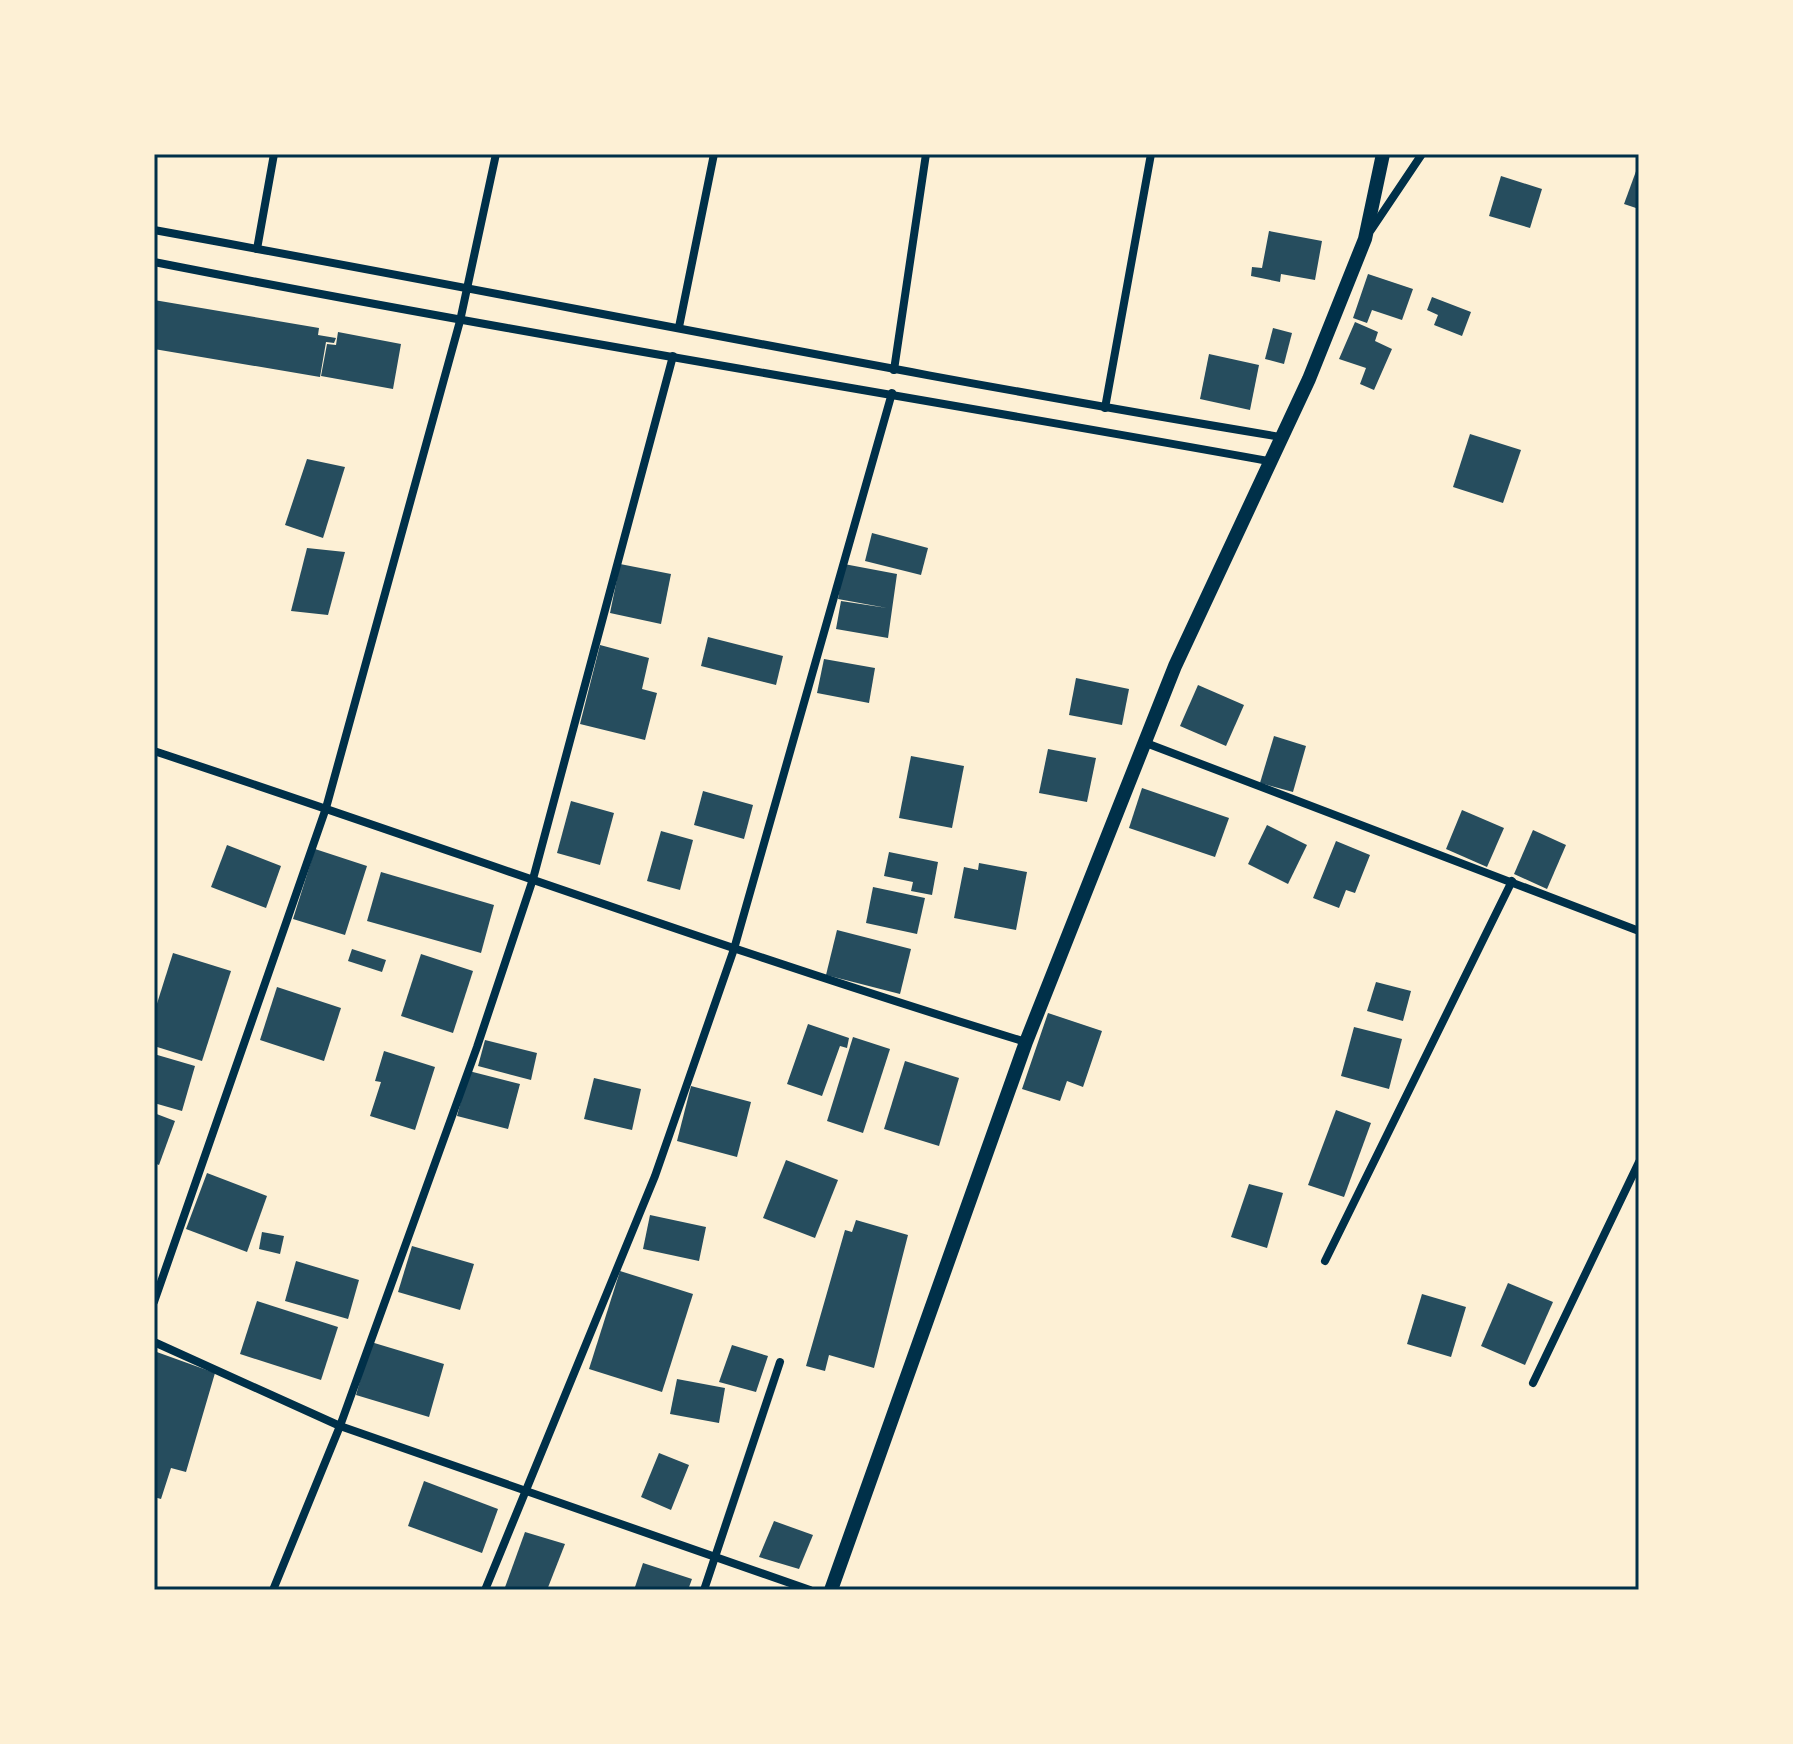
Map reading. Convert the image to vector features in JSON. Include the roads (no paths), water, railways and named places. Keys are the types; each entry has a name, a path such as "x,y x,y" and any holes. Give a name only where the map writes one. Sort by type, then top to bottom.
{"street":[{"path":"257,249 274,154"},
{"path":"154,1302 326,808 460,321 496,154"},
{"path":"679,327 714,154"},
{"path":"894,370 924,154"},
{"path":"1105,408 1151,154"},
{"path":"831,1590 1026,1042 1175,666 1268,461 1309,379 1365,239 1383,154"},
{"path":"1365,239 1422,154"},
{"path":"154,230 894,370 1281,437"},
{"path":"154,262 460,321 892,393 1268,461"},
{"path":"273,1590 340,1426 477,1047 533,879 673,356"},
{"path":"485,1590 523,1490 655,1176 734,949 892,393"},
{"path":"1146,743 1639,931"},
{"path":"154,751 825,981 1026,1042"},
{"path":"1325,1261 1512,881"},
{"path":"1533,1383 1639,1162"},
{"path":"154,1342 340,1426 810,1590"},
{"path":"704,1590 780,1362"}]}
